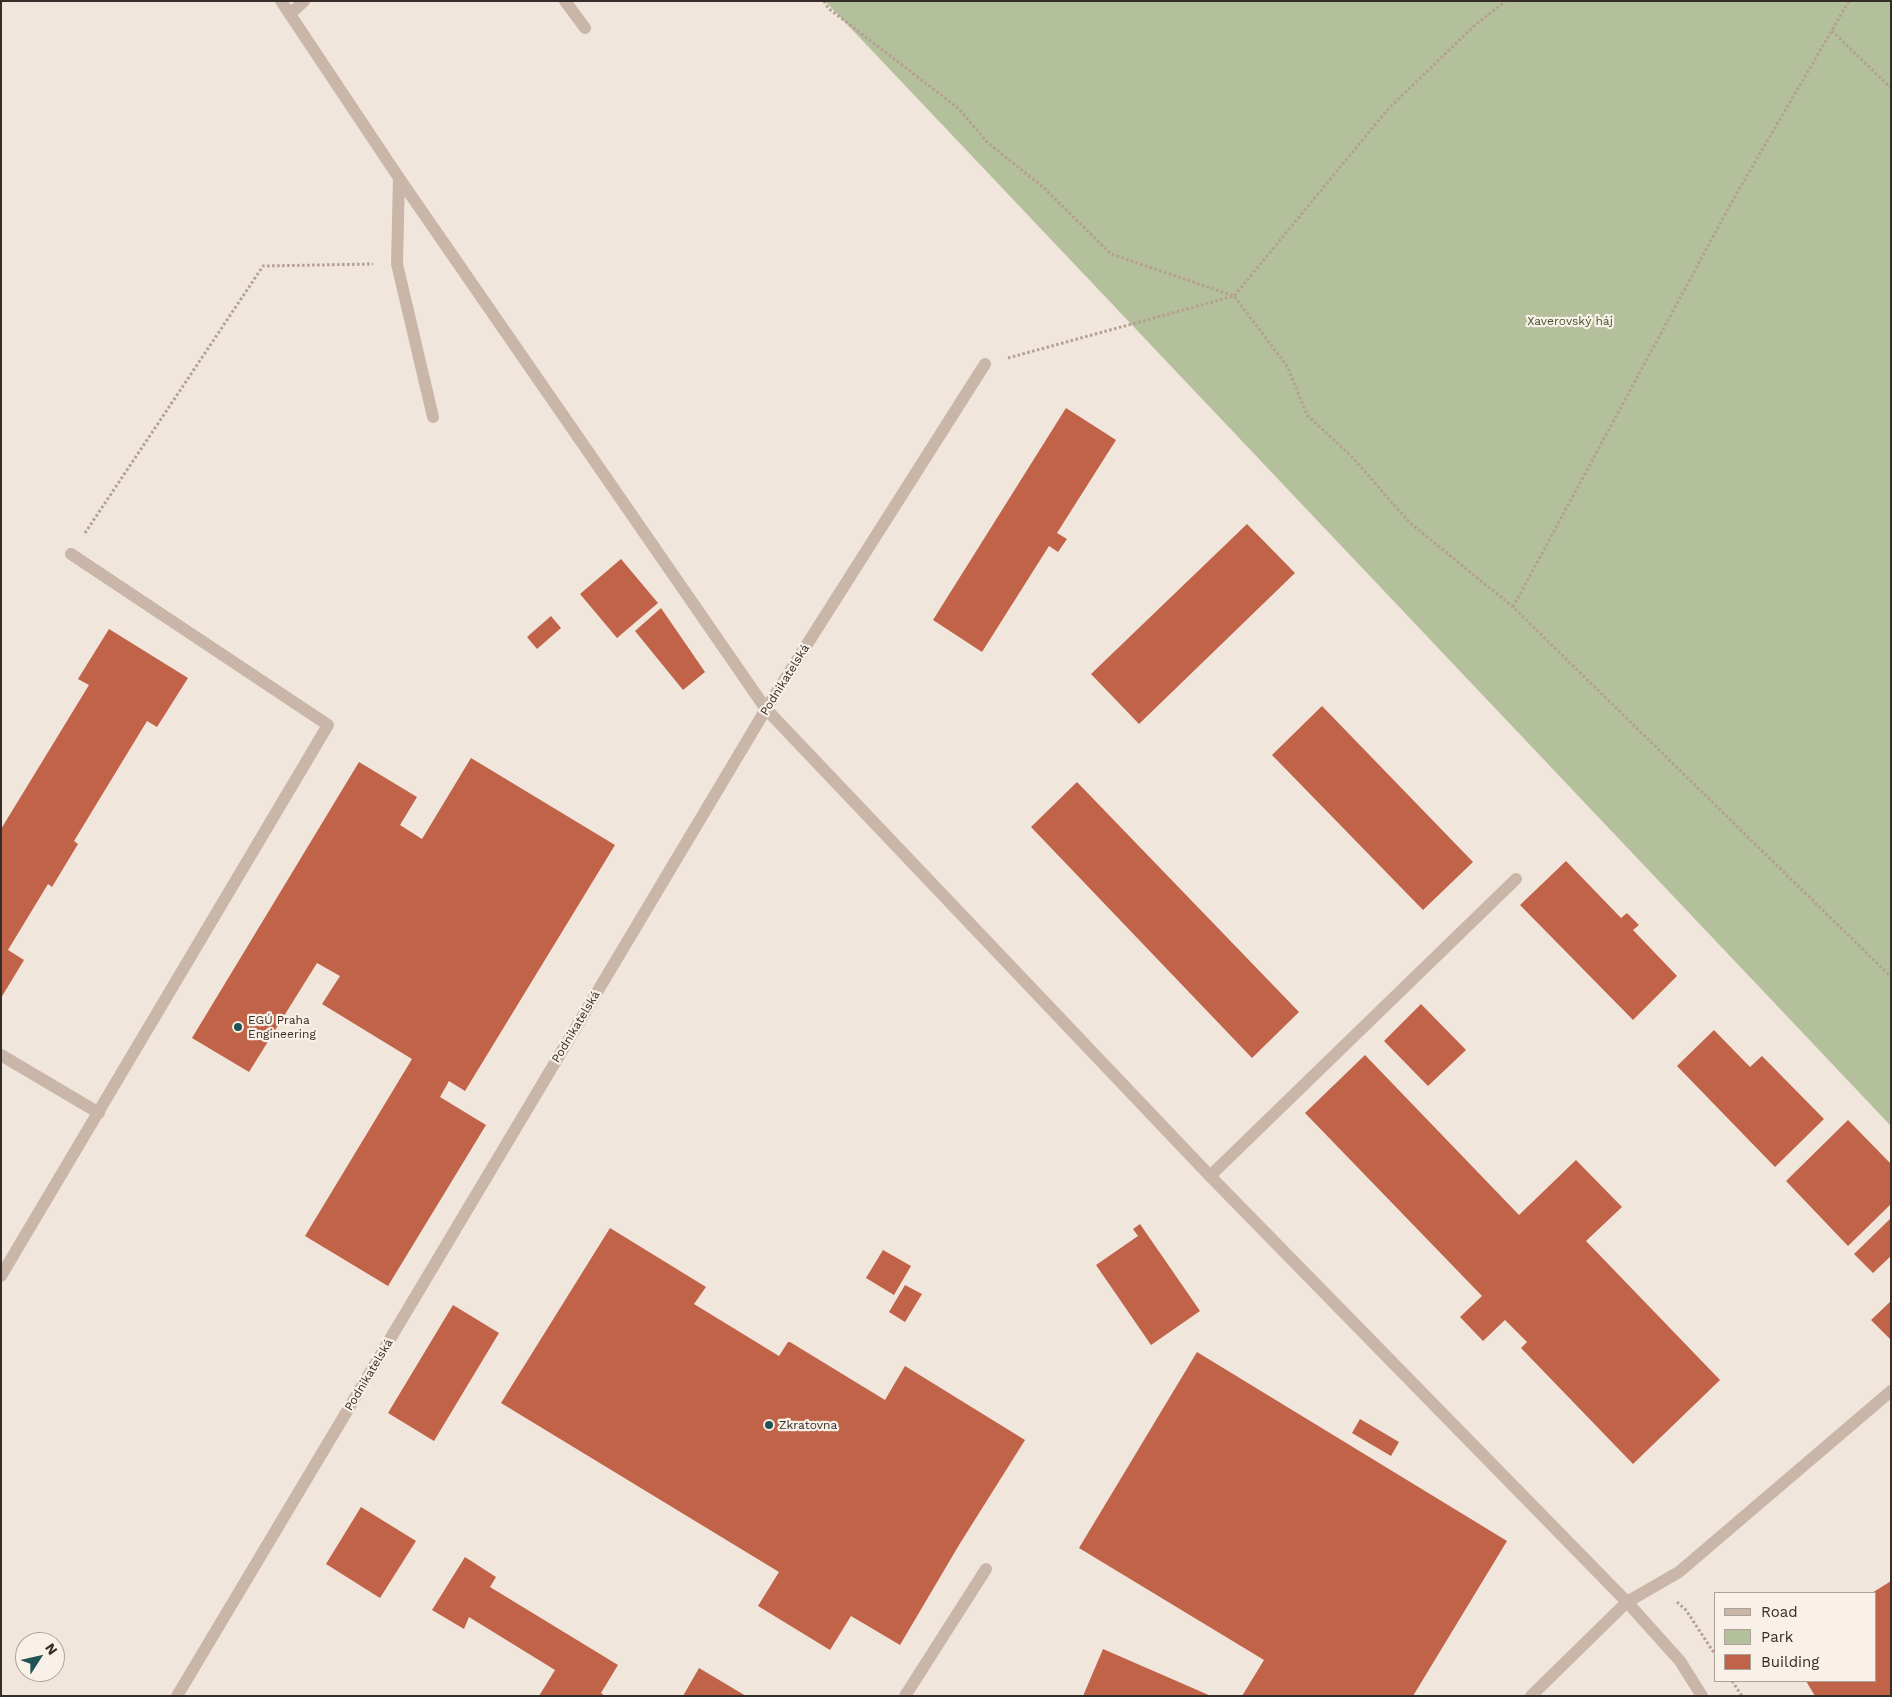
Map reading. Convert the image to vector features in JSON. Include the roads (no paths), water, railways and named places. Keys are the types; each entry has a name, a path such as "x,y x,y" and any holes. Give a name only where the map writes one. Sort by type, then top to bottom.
{"lane":[{"path":"281,1 399,178 766,709 1210,1176 1626,1602 1680,1661 1702,1696"},
{"path":"290,14 304,1"},
{"path":"565,1 584,28"},
{"path":"399,178 397,264 433,418"},
{"name":"Podnikatelská","path":"177,1696 766,709 985,364"},
{"path":"1,1276 328,725 70,554"},
{"path":"1210,1176 1516,879"},
{"path":"1,1055 99,1113"},
{"path":"1531,1696 1626,1602 1679,1572 1891,1391"},
{"path":"905,1696 986,1569"}],"place":[{"name":"EGÚ Praha Engineering","path":"238,1027"},
{"name":"Zkratovna","path":"769,1425"}],"park label":[{"name":"Xaverovský háj","path":"1570,321"}]}
